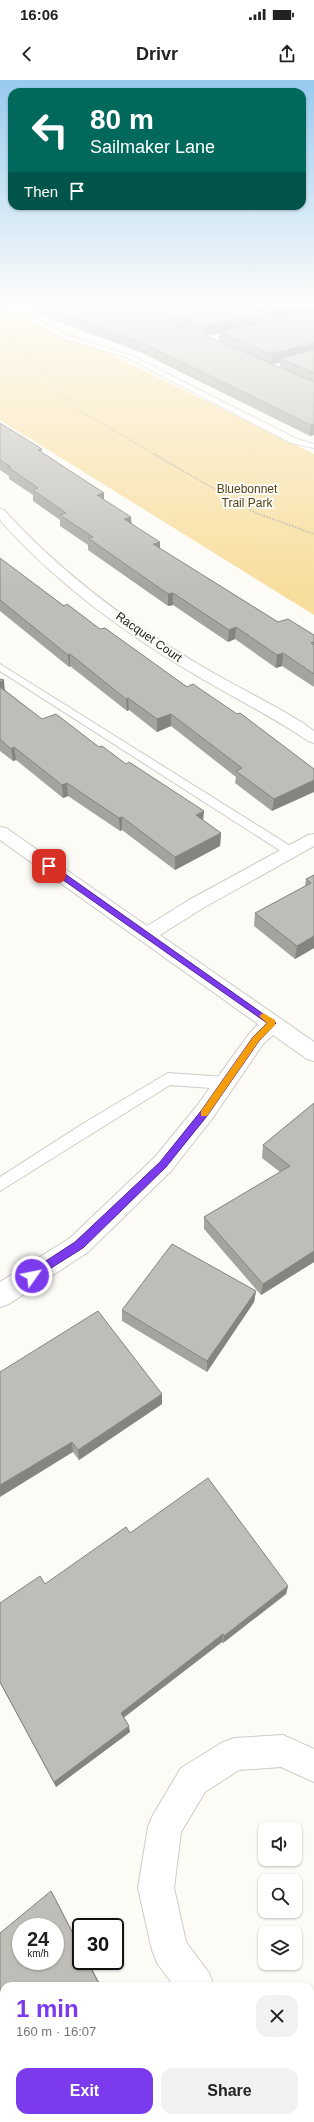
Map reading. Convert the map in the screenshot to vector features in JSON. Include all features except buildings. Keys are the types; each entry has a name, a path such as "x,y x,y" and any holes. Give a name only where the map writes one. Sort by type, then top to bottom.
{"street":[{"name":"Racquet Court","path":"0,513 41,555 65,576 110,610 178,658 312,734"},
{"path":"0,832 314,1053"},
{"path":"146,934 196,904 314,839"},
{"path":"0,1296 79,1245 163,1164 225,1083 256,1039 272,1023"},
{"path":"193,1982 170,1950 156,1888 165,1827 193,1780 235,1754 283,1751 314,1766"}],"lane":[{"path":"215,400 294,441 314,446"},
{"path":"0,668 291,852"},
{"path":"0,1185 89,1127 168,1079 225,1083"}],"path":[{"path":"69,400 77,409 256,513 314,534"}],"green space":[{"name":"Bluebonnet Trail Park","path":"0,400 205,400 314,454 314,615 0,420"}],"slow traffic":[{"path":"204,1113 256,1039 272,1023 263,1016"}],"route":[{"path":"32,1276 79,1245 163,1164 204,1113 256,1039 272,1023 49,866"}]}
